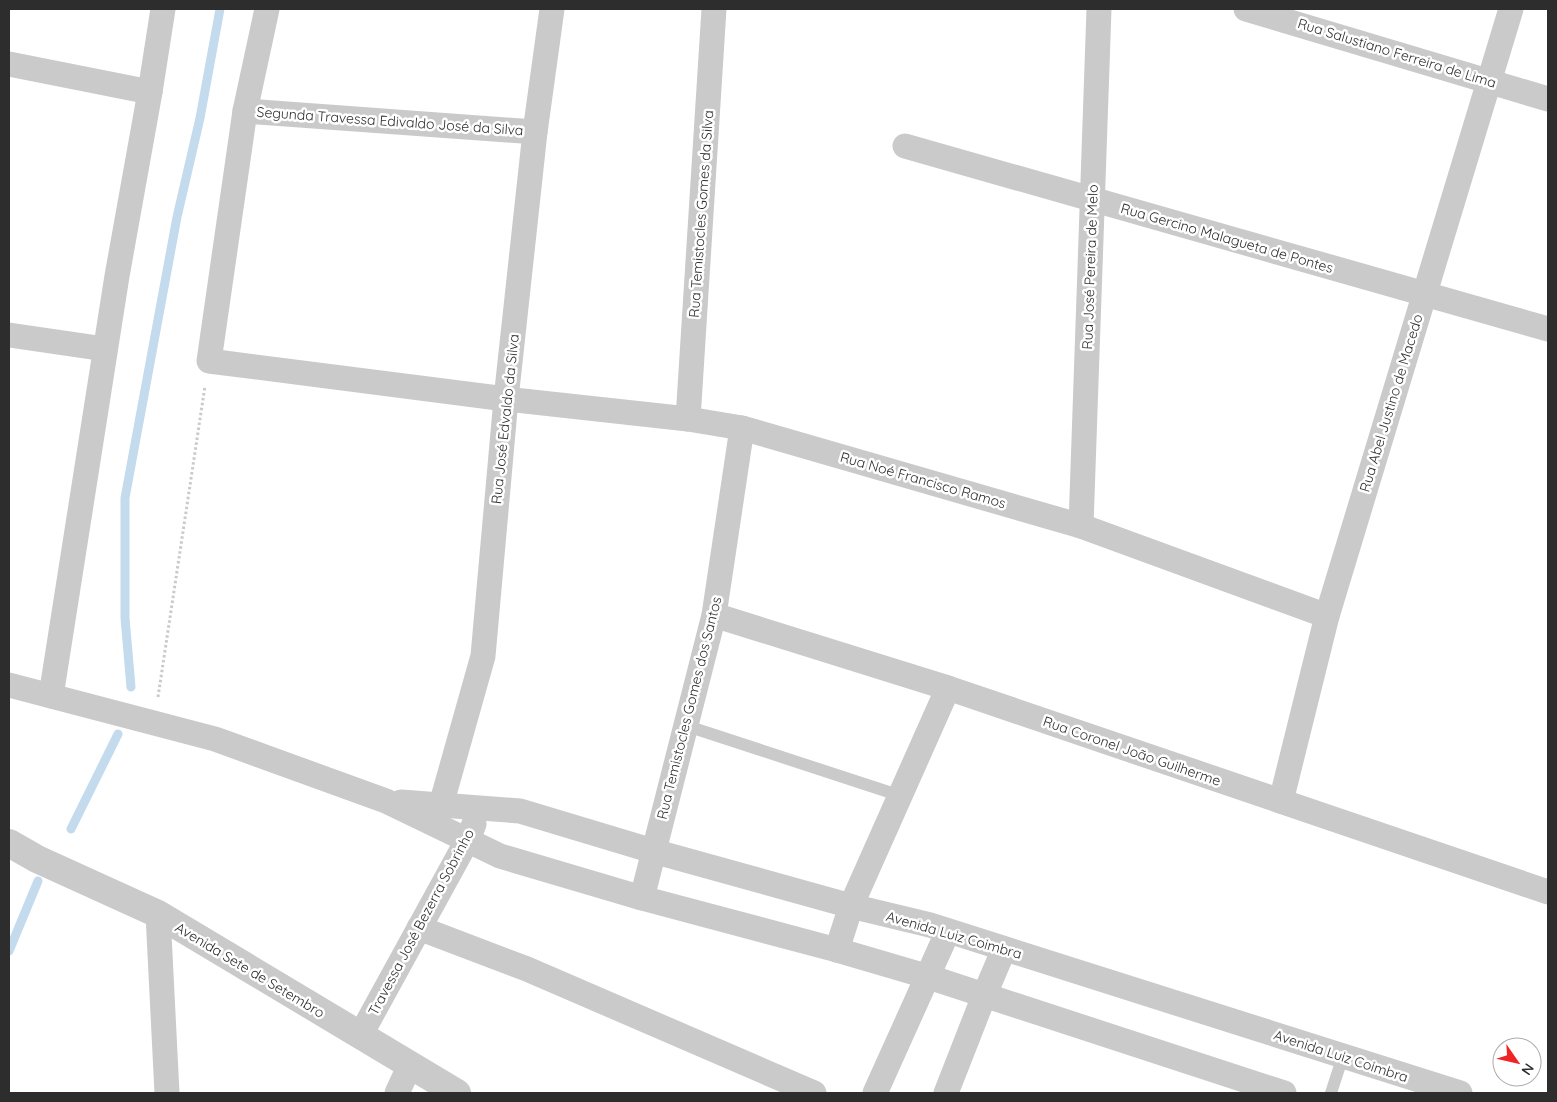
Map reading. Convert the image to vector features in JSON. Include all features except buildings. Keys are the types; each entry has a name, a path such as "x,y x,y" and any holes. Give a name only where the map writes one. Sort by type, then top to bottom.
{"street":[{"path":"51,696 105,349 163,9"},
{"path":"209,361 245,111 267,9"},
{"name":"Rua José Edvaldo da Silva","path":"437,814 483,656 506,399 535,132 552,9"},
{"name":"Rua Temistocles Gomes da Silva","path":"688,419 714,9"},
{"name":"Rua José Pereira de Melo","path":"1081,526 1099,9"},
{"name":"Rua Salustiano Ferreira de Lima","path":"1246,9 1548,98"},
{"name":"Rua Abel Justino de Macedo","path":"1281,801 1327,616 1510,9"},
{"path":"9,64 150,92"},
{"name":"Segunda Travessa Edivaldo José da Silva","path":"245,111 535,132"},
{"name":"Rua Gercino Malagueta de Pontes","path":"905,146 1548,329"},
{"path":"9,335 105,349"},
{"name":"Rua Noé Francisco Ramos","path":"209,361 506,399 688,419 742,428 1081,526 1327,616"},
{"name":"Rua Temistocles Gomes dos Santos","path":"642,898 714,615 742,428"},
{"name":"Rua Coronel João Guilherme","path":"714,615 948,688 1548,892"},
{"path":"9,685 215,739 386,801 437,814 447,831 468,839 500,856 642,898 837,950 929,977 1284,1093"},
{"path":"837,950 851,906 948,688"},
{"name":"Avenida Luiz Coimbra","path":"437,814 480,808 520,811 654,851 948,931 1460,1093"},
{"name":"Travessa José Bezerra Sobrinho","path":"360,1036 468,839 480,808"},
{"name":"Avenida Sete de Setembro","path":"9,843 37,859 158,914 457,1093"},
{"path":"158,914 167,1093"},
{"path":"419,928 527,969 814,1093"},
{"path":"875,1093 929,977 948,931"},
{"path":"946,1093 1004,949"},
{"path":"397,1093 410,1065"}],"lane":[{"path":"687,726 901,796"},
{"path":"1331,1093 1343,1056"}],"path":[{"path":"154,723 209,361"}],"waterway":[{"path":"131,687 125,618 125,498 177,217 200,118 220,9"},
{"path":"71,829 118,734"},
{"path":"9,951 38,881"}]}
